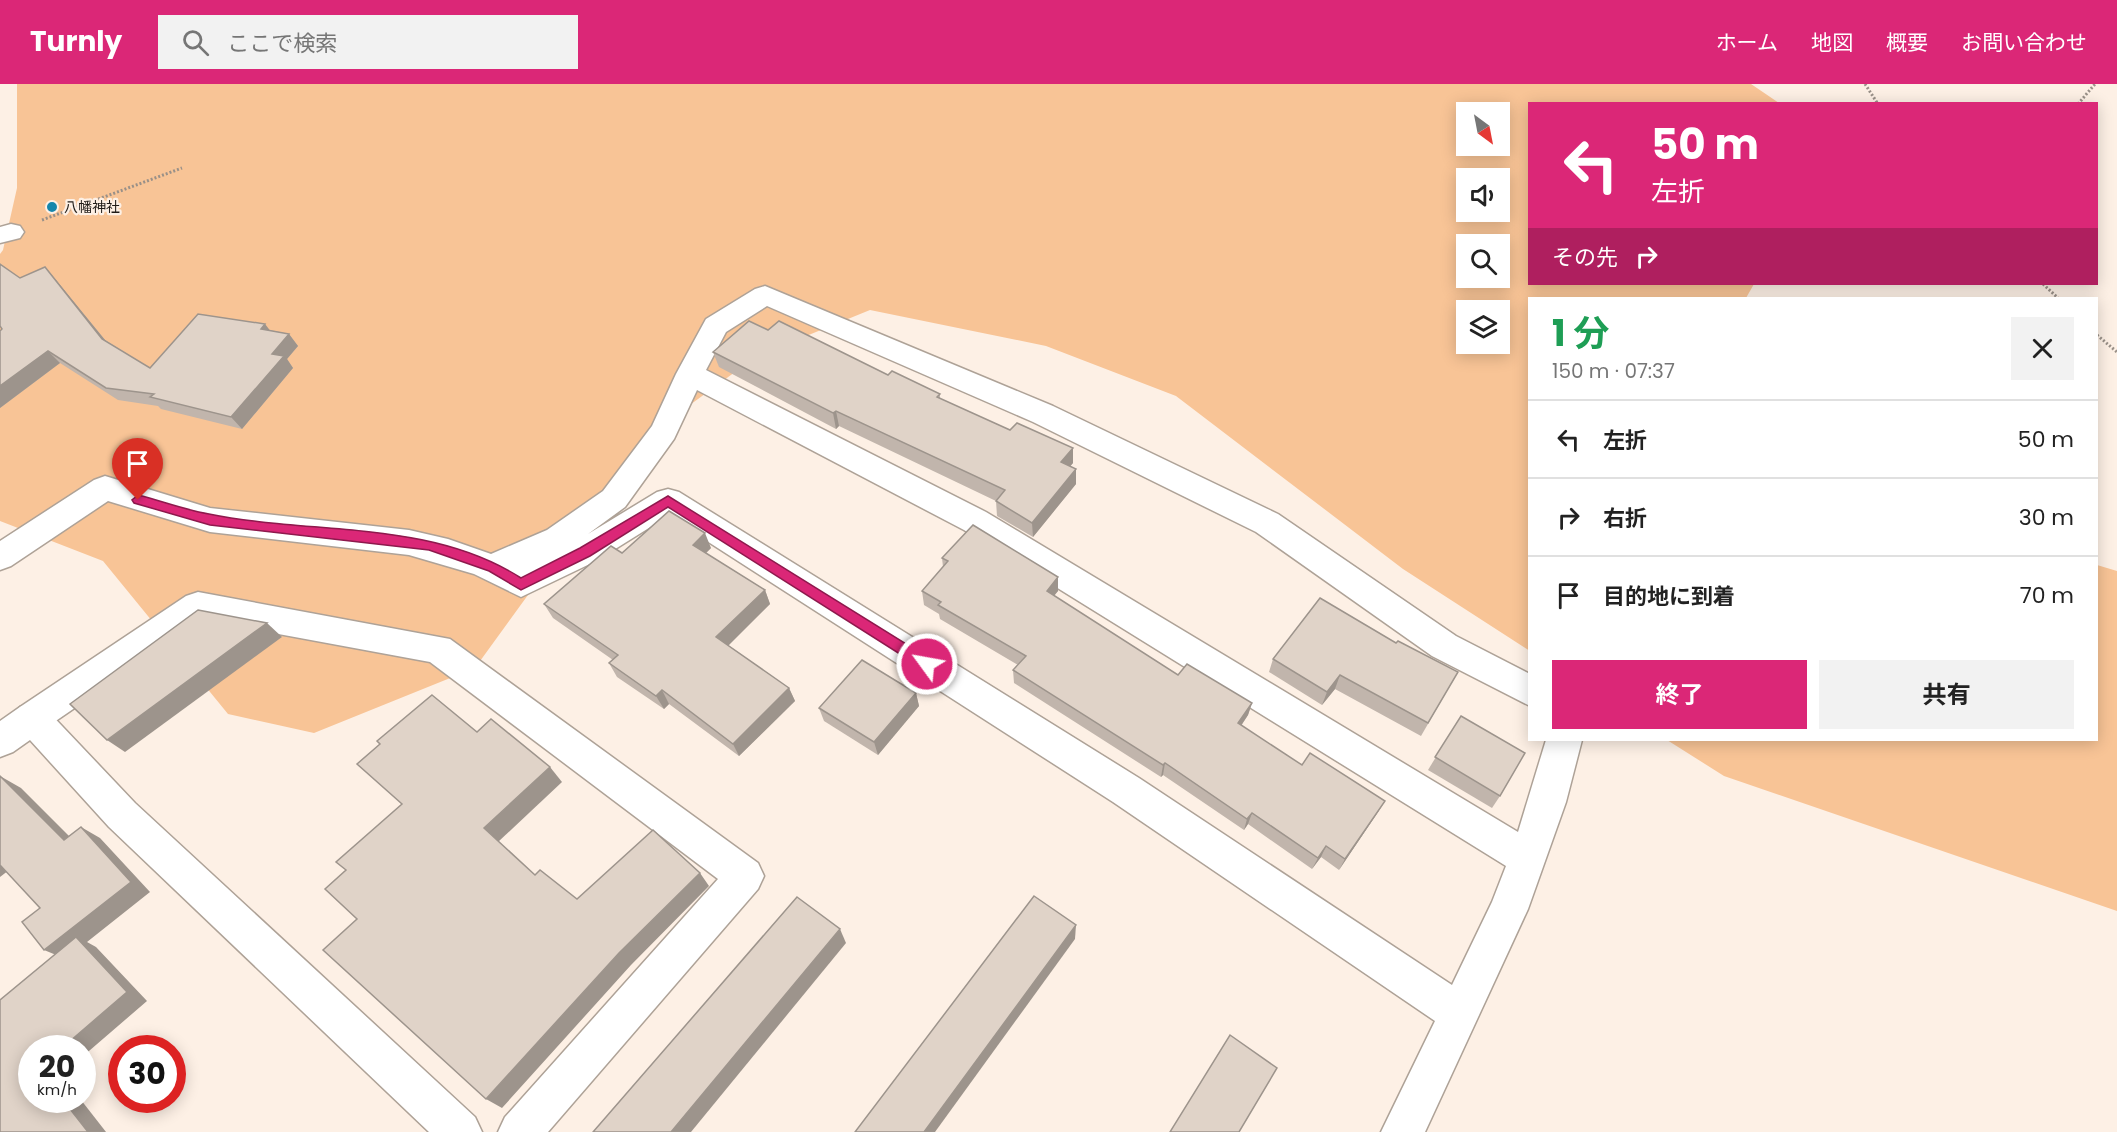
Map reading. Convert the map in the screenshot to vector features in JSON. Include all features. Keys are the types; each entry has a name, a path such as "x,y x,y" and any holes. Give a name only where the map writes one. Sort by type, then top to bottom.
{"street":[{"path":"494,567 558,539 614,500 664,431 690,374 716,326 765,295 1043,414 1267,523 1444,646 1528,690"},
{"path":"690,374 975,521 1528,859"},
{"path":"0,556 105,488 210,520 429,545 494,567 521,584 585,552 668,501 1126,790 1459,1013"},
{"path":"0,741 198,606 438,649 745,876 520,1132"},
{"path":"32,718 122,815 460,1132"},
{"path":"1403,1132 1509,909 1548,802 1564,741"}],"path":[{"path":"1865,84 1877,102"},
{"path":"2080,102 2095,84"},
{"path":"5,233 182,168"},
{"path":"2044,285 2057,297"},
{"path":"2098,336 2117,352"}],"shaded area":[{"path":"17,84 1751,84 1778,102 1528,102 1528,285 1753,285 1747,297 1528,297 1528,650 1403,569 1176,396 1046,346 870,310 757,356 639,442 475,668 314,733 228,714 103,561 0,521 0,254 3,250 17,188"},
{"path":"2098,565 2117,571 2117,911 1724,776 1669,741 2098,741"}],"building":[{"path":"0,264 20,278 45,267 102,339 150,368 198,314 265,324 261,329 289,334 272,354 284,356 231,417 150,397 154,394 106,388 48,351 0,386 0,331 2,329 0,326"},
{"path":"749,321 768,330 779,321 888,375 892,371 940,394 937,397 1010,430 1017,423 1073,448 1061,462 1076,469 1032,523 996,501 1005,490 836,411 833,413 713,352"},
{"path":"669,511 705,533 693,545 765,590 716,637 789,688 733,744 662,690 656,696 609,663 618,655 544,604 611,546 622,553"},
{"path":"973,525 1058,577 1047,591 1178,675 1187,664 1252,703 1238,723 1302,765 1310,753 1385,801 1345,859 1326,846 1318,858 1252,813 1247,819 1165,763 1163,765 1013,670 1026,656 938,605 941,602 922,591 948,561 942,558"},
{"path":"1320,598 1396,643 1398,641 1458,672 1428,723 1340,675 1327,692 1273,659"},
{"path":"198,610 267,623 107,740 70,704"},
{"path":"862,660 916,693 874,742 819,708"},
{"path":"432,695 477,732 491,719 550,767 484,828 535,875 540,870 577,899 653,830 700,873 619,953 486,1099 323,950 357,919 325,889 346,870 336,862 402,804 357,764 380,744 377,741"},
{"path":"1461,716 1525,753 1500,796 1435,757"},
{"path":"0,776 64,840 81,827 131,882 44,950 22,922 40,908 0,865"},
{"path":"1034,896 1076,925 924,1132 855,1132"},
{"path":"797,897 840,929 671,1132 593,1132"},
{"path":"76,937 127,992 77,1035 18,1035 18,1113 73,1113 88,1132 0,1132 0,1000"},
{"path":"1230,1035 1277,1068 1239,1132 1170,1132"}],"place":[{"name":"八幡神社","path":"52,207"}],"route":[{"path":"138,500 210,520 429,545 494,567 521,584 585,552 668,501 927,664"}]}
